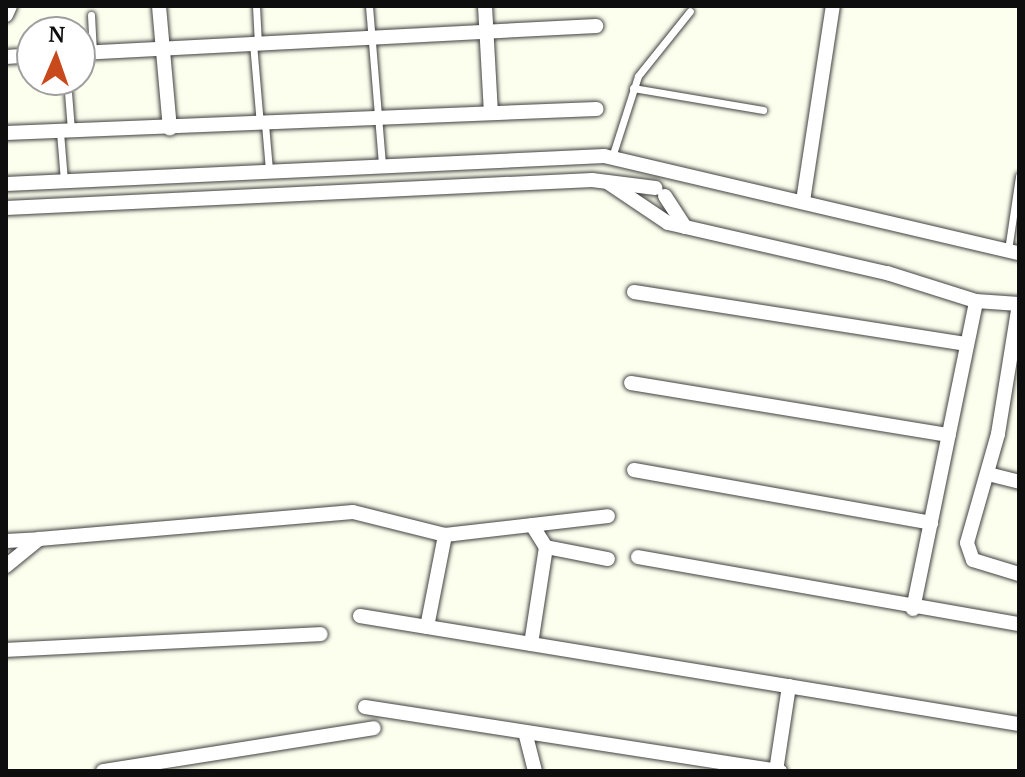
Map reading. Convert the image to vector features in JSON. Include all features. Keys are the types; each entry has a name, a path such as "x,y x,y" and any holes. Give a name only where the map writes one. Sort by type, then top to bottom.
{"street":[{"path":"6,15 10,6"},
{"path":"159,6 170,129"},
{"path":"485,6 491,112"},
{"path":"803,201 833,6"},
{"path":"96,51 596,26"},
{"path":"6,133 170,129 597,109"},
{"path":"6,184 382,164 612,157 1013,251"},
{"path":"607,182 648,214 685,227 887,273 976,301 1019,304 1012,392 968,533 968,551 983,565 1019,574"},
{"path":"6,208 607,182 660,192 685,227"},
{"path":"634,292 967,344"},
{"path":"913,609 976,301"},
{"path":"631,383 949,435"},
{"path":"634,470 931,523"},
{"path":"988,474 1019,482"},
{"path":"6,541 353,512 445,535 608,516"},
{"path":"531,644 546,547 532,525"},
{"path":"427,627 445,535"},
{"path":"6,566 39,539"},
{"path":"546,547 608,559"},
{"path":"638,557 913,609 1019,624"},
{"path":"360,616 1019,724"},
{"path":"6,650 321,634"},
{"path":"365,707 777,771 789,686"},
{"path":"103,771 374,728"},
{"path":"525,732 535,771"}],"lane":[{"path":"256,6 262,124 269,170"},
{"path":"369,6 382,164"},
{"path":"612,157 633,88 690,11"},
{"path":"633,88 763,110"},
{"path":"64,181 67,96"},
{"path":"1013,251 1019,176"}]}
